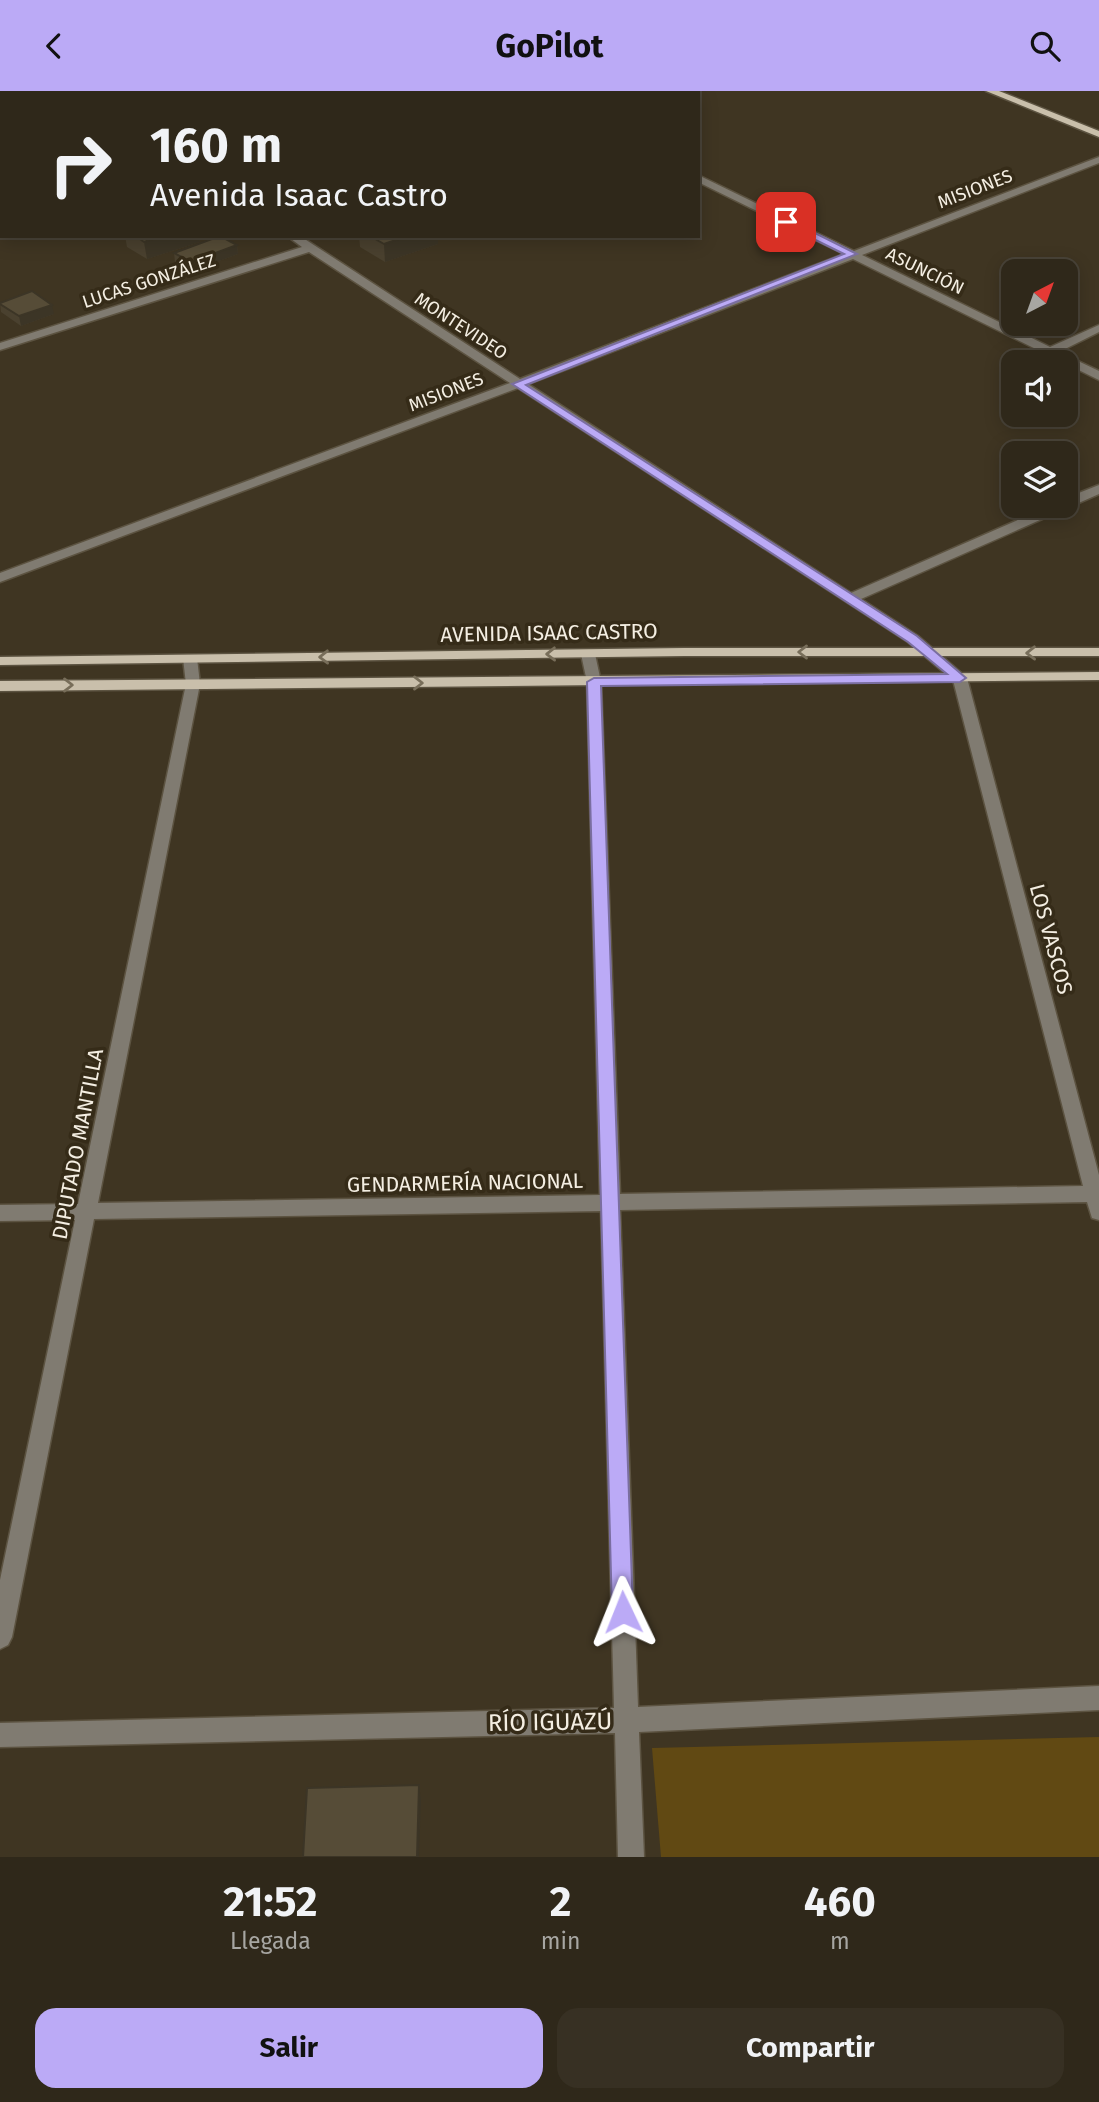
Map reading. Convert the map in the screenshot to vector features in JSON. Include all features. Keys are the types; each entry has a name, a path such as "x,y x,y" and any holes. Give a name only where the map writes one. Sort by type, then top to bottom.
{"main road":[{"path":"991,91 1099,134"},
{"path":"1017,91 1099,123"},
{"name":"AVENIDA ISAAC CASTRO","path":"0,661 588,654 1099,652"},
{"path":"0,686 1099,676"}],"street":[{"name":"MISIONES","path":"0,578 518,384 1099,160"},
{"name":"ASUNCIÓN","path":"700,179 1045,350"},
{"name":"MONTEVIDEO","path":"295,238 849,599 930,653 960,678"},
{"name":"LUCAS GONZÁLEZ","path":"0,348 309,248"},
{"path":"1053,350 1099,328"},
{"name":"ASUNCIÓN","path":"1078,366 1099,376"},
{"path":"1078,498 1099,489"},
{"path":"849,599 1033,518"},
{"path":"588,654 594,682 631,1857"},
{"name":"DIPUTADO MANTILLA","path":"0,1637 193,684 190,658"},
{"name":"LOS VASCOS","path":"960,678 1097,1200"},
{"name":"GENDARMERÍA NACIONAL","path":"0,1213 1097,1200"},
{"name":"RÍO IGUAZÚ","path":"0,1735 626,1720 1099,1698"}],"shaded area":[{"path":"1099,1737 1099,1857 661,1857 652,1748"}],"building":[{"path":"139,238 155,238 144,242"},
{"path":"215,238 224,238 237,245 191,262 174,253"},
{"path":"374,238 402,238 384,244"},
{"path":"32,291 52,305 19,316 0,304 0,303"},
{"path":"419,1785 417,1857 303,1857 307,1788"}],"route":[{"path":"623,1612 594,682 960,678 913,639 518,384 852,254 786,222"}]}
